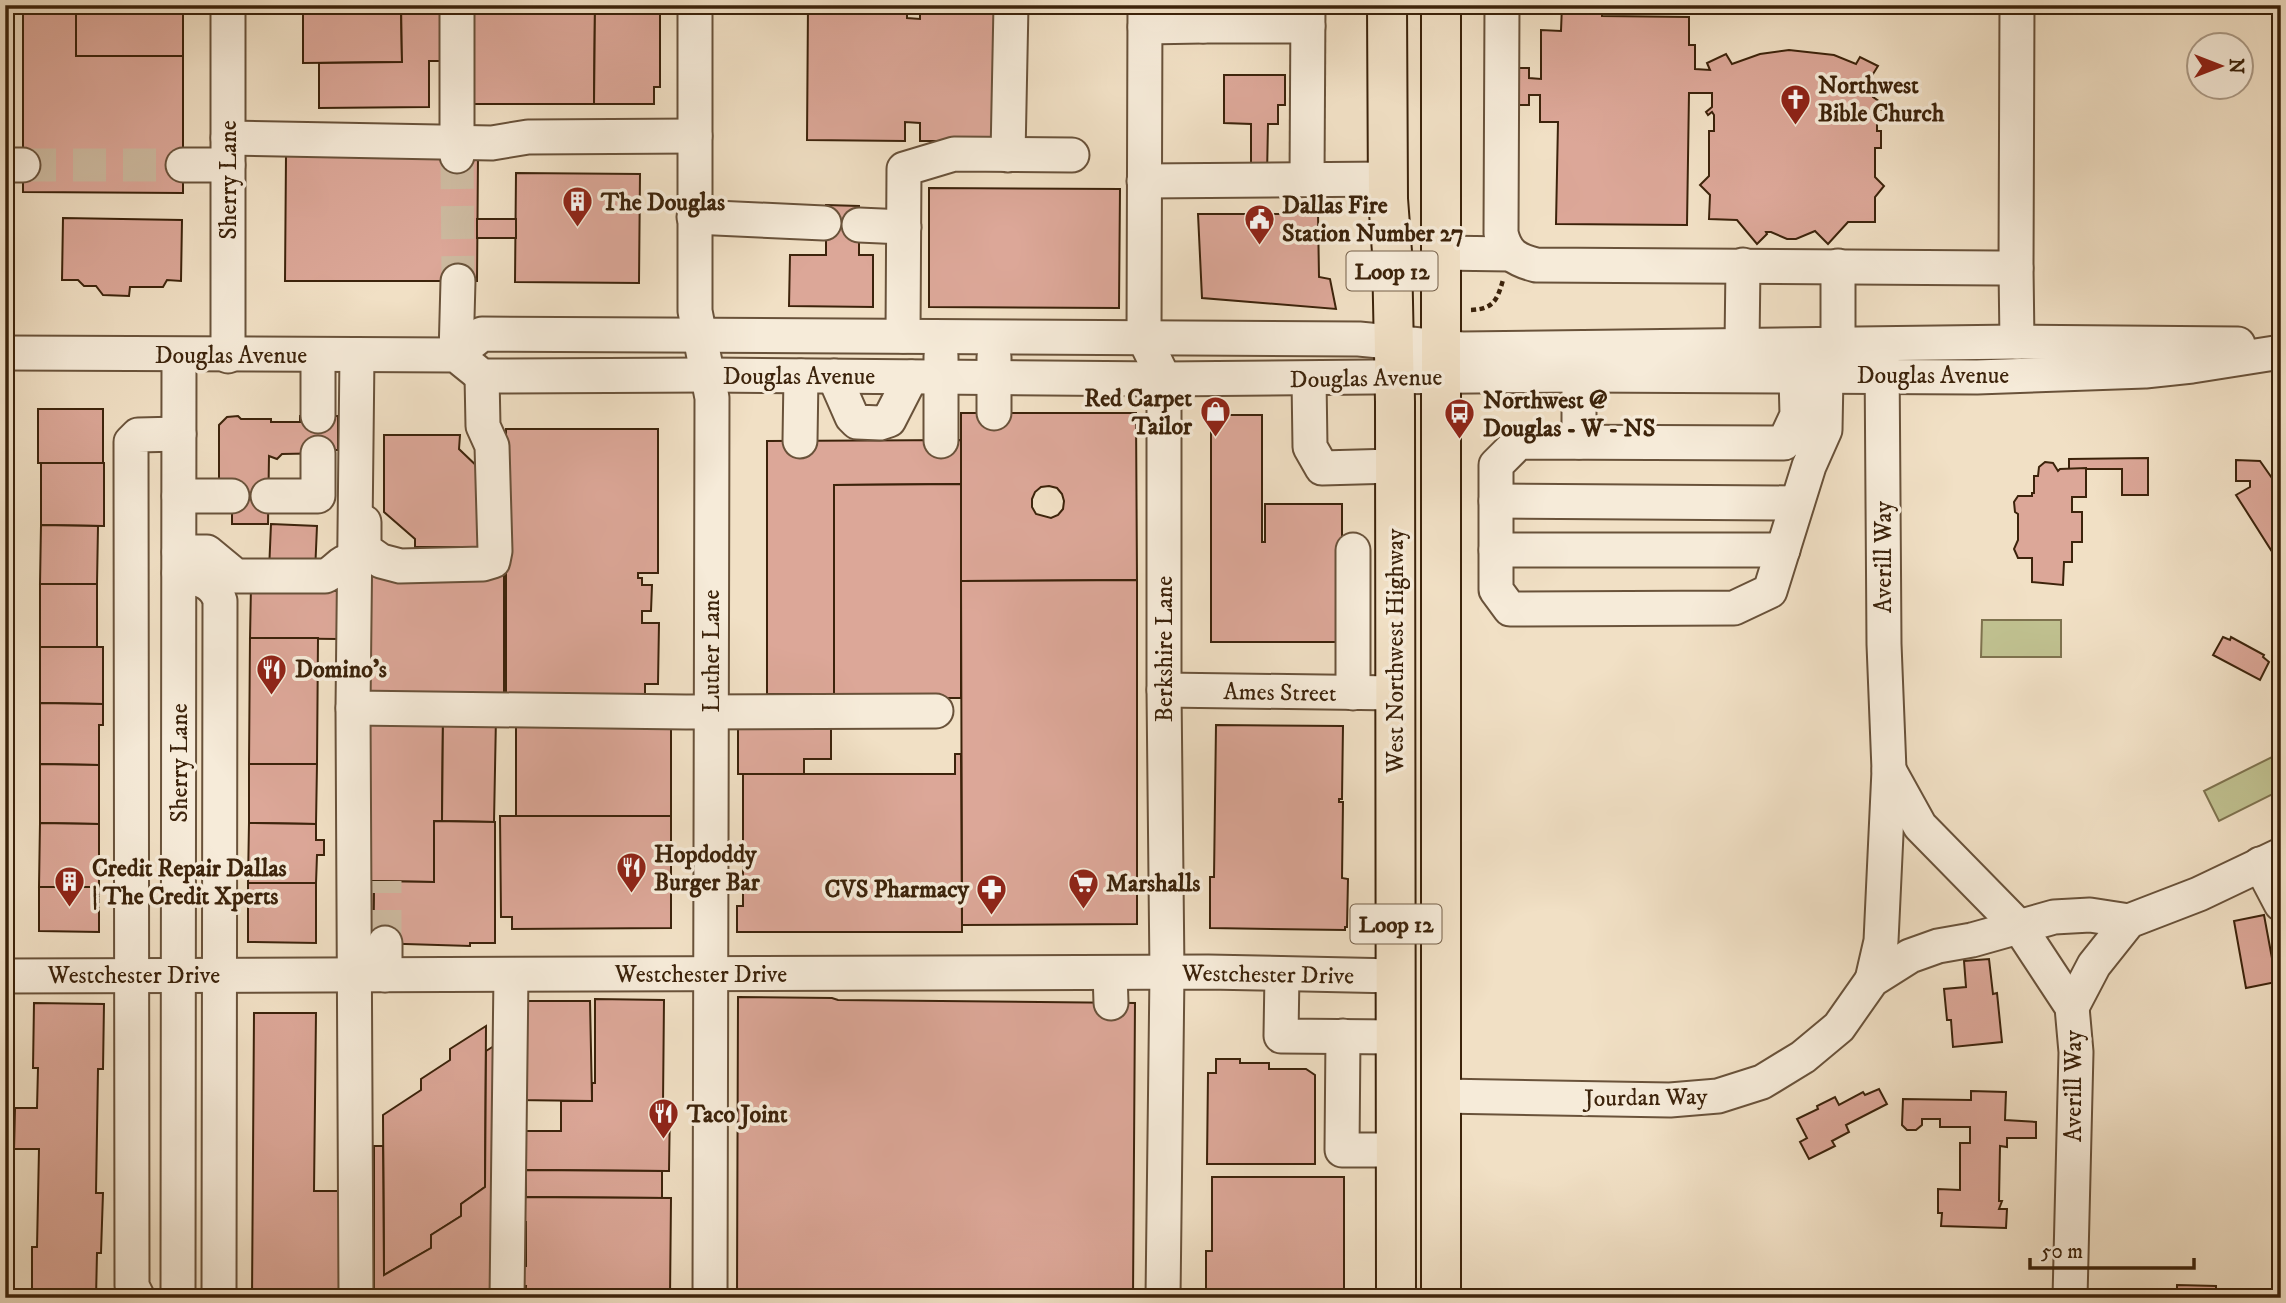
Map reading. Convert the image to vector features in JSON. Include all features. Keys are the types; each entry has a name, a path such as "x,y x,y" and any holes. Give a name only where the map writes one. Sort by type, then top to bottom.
{"main road":[{"name":"West Northwest Highway","path":"1387,5 1396,693 1396,1298"},
{"name":"West Northwest Highway","path":"1441,5 1441,1298"},
{"path":"1392,252 1440,253"},
{"path":"1396,976 1417,995 1420,1005 1420,1174 1441,1214"}],"street":[{"name":"Sherry Lane","path":"228,5 228,356"},
{"path":"457,5 457,149"},
{"name":"Luther Lane","path":"695,5 695,311 712,398 710,1298"},
{"path":"1008,155 1011,5"},
{"path":"1503,5 1501,233 1503,244 1510,254 1522,262 1536,265 2016,268"},
{"path":"2017,5 2017,342"},
{"path":"1145,16 1308,15 1307,179"},
{"name":"Berkshire Lane","path":"1145,16 1144,338 1164,379 1167,972 1163,1298"},
{"path":"183,165 228,152 457,149 528,137 695,136"},
{"path":"903,336 904,169 954,154 1072,155"},
{"path":"1144,181 1388,179"},
{"path":"694,217 824,223"},
{"path":"859,225 904,227"},
{"path":"1440,253 1510,254"},
{"path":"1742,345 1743,265"},
{"path":"1838,266 1838,344"},
{"path":"131,540 179,555 207,552 236,576 325,576 332,573 340,563 483,570 493,561 495,551 492,446 483,426 482,376 456,355 458,281"},
{"name":"Douglas Avenue","path":"5,353 456,355 482,334 699,334 1359,339 1393,361"},
{"path":"818,376 857,422 880,423 889,420 926,377 941,336"},
{"path":"994,337 994,413"},
{"name":"Douglas Avenue","path":"1440,362 1473,349 1838,344 1882,359 1977,377 2080,357 2144,341 2281,345"},
{"name":"Douglas Avenue","path":"482,376 1309,379 1393,361 1440,362 1579,375 1811,376 1882,359 2017,342 2145,371 2281,352"},
{"name":"Sherry Lane","path":"178,1298 179,355"},
{"path":"356,1298 375,964 353,708 372,565 360,355"},
{"path":"318,356 318,416"},
{"name":"Averill Way","path":"1872,980 1881,941 1889,770 1884,644 1882,359"},
{"path":"1579,375 1579,442"},
{"path":"800,441 818,376"},
{"path":"1811,376 1825,430 1809,466 1770,591 1734,608 1510,609 1496,590 1496,465 1519,442 1784,443 1811,376"},
{"path":"926,377 940,441"},
{"path":"1309,379 1310,447 1322,468 1394,466"},
{"path":"138,1298 132,1286 131,442 138,435 179,434"},
{"path":"268,496 318,496 318,453"},
{"path":"179,496 232,496"},
{"path":"1496,501 1797,503"},
{"path":"1353,693 1348,550 1395,550"},
{"path":"1496,550 1783,550"},
{"path":"179,555 217,591 220,601 219,1298"},
{"path":"179,677 220,677"},
{"name":"Ames Street","path":"1164,690 1396,693"},
{"path":"353,708 710,712 936,711"},
{"name":"Averill Way","path":"1889,770 1920,826 2020,928 2072,1007 2076,1052 2070,1298"},
{"path":"132,830 179,831"},
{"path":"2271,860 2281,904"},
{"name":"Jourdan Way","path":"1441,1096 1670,1100 1718,1096 1762,1082 1803,1057 1839,1027 1872,980 1910,956 1938,946 2020,928 2054,917 2090,915 2129,921 2199,894 2271,860"},
{"path":"2072,1007 2094,965 2129,921"},
{"name":"Westchester Drive","path":"5,976 220,975 375,964 511,975 710,974 769,985 1111,988 1167,972 1396,976"},
{"path":"1282,974 1280,1036 1396,1037"},
{"path":"507,1298 511,975"},
{"path":"1343,1036 1342,1150 1396,1150"},
{"path":"133,1192 178,1191"}],"path":[{"path":"1467,310 1487,309 1493,305 1510,254"}],"green space":[{"path":"1982,620 2061,620 2061,657 1981,657"},
{"path":"2272,757 2281,774 2281,790 2219,821 2204,791"}],"building":[{"path":"23,5 76,5 76,56 183,56 183,193 23,192"},
{"path":"76,5 183,5 183,56 76,56"},
{"path":"303,5 401,5 402,62 303,63"},
{"path":"401,5 441,5 442,61 429,61 429,107 319,108 319,63 402,62"},
{"path":"473,5 595,5 594,104 473,104"},
{"path":"595,5 660,5 660,87 654,87 654,104 594,104"},
{"path":"808,5 907,5 907,18 920,19 920,5 1002,5 1001,141 920,141 920,123 905,122 905,141 807,140"},
{"name":"Northwest Bible Church","path":"1562,5 1602,5 1602,16 1689,17 1689,45 1695,45 1695,69 1710,70 1707,63 1726,54 1732,64 1760,54 1789,50 1834,55 1856,64 1860,57 1878,66 1868,82 1874,85 1873,97 1886,106 1883,110 1877,110 1877,131 1881,131 1881,148 1875,148 1875,177 1884,186 1875,197 1875,222 1848,222 1828,244 1815,231 1796,239 1766,232 1757,244 1737,220 1709,219 1710,195 1700,185 1709,176 1709,131 1714,131 1714,115 1712,112 1708,115 1706,112 1712,107 1712,93 1689,93 1687,225 1556,224 1558,122 1540,122 1540,95 1529,95 1529,105 1514,105 1515,68 1529,68 1529,78 1541,79 1541,30 1561,31"},
{"path":"1224,75 1285,75 1285,105 1278,105 1278,124 1268,124 1267,175 1251,175 1251,124 1224,123"},
{"path":"286,155 478,156 477,281 285,281"},
{"name":"The Douglas","path":"516,173 640,174 639,283 515,282"},
{"path":"929,188 1120,189 1119,308 929,307"},
{"path":"826,205 859,206 859,255 873,255 873,307 789,306 790,255 826,255"},
{"name":"Dallas Fire Station Number 27","path":"1198,214 1318,214 1319,277 1330,279 1336,309 1202,298"},
{"path":"63,218 182,220 181,281 167,280 163,287 130,287 129,296 103,295 96,286 84,286 78,280 62,280"},
{"path":"477,219 516,219 516,238 477,238"},
{"path":"38,409 103,409 103,463 38,463"},
{"path":"961,413 1136,413 1137,580 961,581","holes":["1041,487 1057,488 1062,494 1063,509 1051,518 1036,514 1032,507 1035,492"]},
{"path":"1211,415 1262,415 1262,542 1265,542 1265,504 1342,504 1342,642 1211,642"},
{"path":"238,416 241,419 271,419 271,422 300,422 300,416 338,416 338,450 334,450 334,453 282,454 277,459 269,456 268,524 232,524 232,483 219,483 219,425 227,417"},
{"path":"506,429 658,429 658,573 638,573 638,578 642,578 642,585 652,585 651,611 642,611 642,623 659,623 658,684 645,684 645,701 506,700"},
{"path":"384,435 460,435 459,449 483,472 483,547 415,547 415,539 384,512"},
{"path":"961,440 961,484 834,485 834,694 767,694 767,441"},
{"path":"2148,458 2148,495 2122,495 2122,469 2069,469 2069,459"},
{"path":"2236,460 2260,461 2281,491 2281,559 2278,561 2236,495 2250,487 2250,481 2236,481"},
{"path":"2045,462 2053,463 2058,471 2086,468 2086,497 2072,497 2072,512 2082,512 2082,542 2072,542 2072,562 2064,562 2063,585 2032,582 2032,558 2018,558 2014,549 2018,540 2018,514 2015,512 2014,502 2018,496 2032,496 2034,476 2038,476 2039,467"},
{"path":"41,463 104,463 104,526 41,525"},
{"path":"961,484 961,698 834,698 834,485"},
{"path":"271,524 317,526 315,573 269,571"},
{"path":"41,525 98,526 97,584 40,584"},
{"path":"366,574 504,574 504,700 362,699"},
{"path":"1137,580 1137,924 962,925 961,581"},
{"path":"40,584 97,584 97,647 40,647"},
{"path":"251,585 338,591 337,639 250,638"},
{"path":"2223,637 2230,640 2231,637 2264,655 2269,662 2260,680 2213,655"},
{"path":"250,638 318,638 317,764 249,764"},
{"path":"40,647 103,647 103,704 40,703"},
{"path":"40,703 103,704 103,725 99,725 99,765 40,764"},
{"path":"364,717 443,717 442,821 434,821 434,882 363,881"},
{"path":"443,717 496,717 494,822 442,821"},
{"path":"516,717 671,717 671,816 516,816"},
{"path":"738,724 831,724 831,759 804,759 804,774 738,774"},
{"path":"1216,725 1343,726 1342,799 1339,799 1339,802 1343,802 1342,878 1348,879 1345,930 1210,928 1210,877 1214,877"},
{"path":"955,754 961,754 962,932 737,932 737,906 743,906 743,774 955,774"},
{"path":"40,764 99,765 99,824 40,823"},
{"path":"249,764 317,764 316,824 249,823"},
{"path":"500,816 671,816 671,928 512,929 512,917 501,917"},
{"path":"434,821 495,822 495,943 470,943 470,946 373,943 374,881 434,882"},
{"path":"40,823 99,824 99,887 39,887"},
{"path":"249,823 316,824 316,840 324,840 324,855 317,855 316,883 248,883"},
{"path":"363,881 374,881 373,943 362,943"},
{"path":"248,883 316,883 316,943 248,942"},
{"name":"Credit Repair Dallas | The Credit Xperts","path":"39,887 99,887 99,932 39,931"},
{"path":"2264,915 2274,969 2281,968 2281,981 2246,988 2234,921"},
{"path":"1989,959 1993,994 1997,993 2002,1042 1953,1047 1951,1020 1947,1020 1944,989 1966,987 1964,961"},
{"path":"738,997 1135,1003 1133,1298 737,1298"},
{"path":"595,999 664,1000 663,1104 670,1104 669,1171 526,1170 526,1131 561,1131 561,1101 592,1101 592,1083 595,1083"},
{"path":"516,1001 590,1001 592,1101 516,1100"},
{"path":"34,1003 104,1004 103,1069 98,1069 96,1193 103,1193 96,1298 38,1298 38,1291 32,1290 32,1247 37,1247 39,1149 14,1149 15,1108 37,1108 38,1068 33,1068"},
{"path":"254,1013 316,1013 314,1191 341,1191 341,1298 252,1298"},
{"path":"486,1026 485,1187 461,1204 461,1216 431,1235 431,1248 384,1275 383,1115 421,1090 421,1079 450,1060 450,1049"},
{"path":"502,1041 502,1298 374,1298 374,1146 383,1146 384,1275 431,1248 431,1235 461,1216 461,1204 485,1187 486,1051"},
{"path":"1216,1059 1240,1059 1240,1063 1269,1063 1269,1069 1306,1069 1315,1075 1315,1164 1207,1164 1208,1073 1216,1073"},
{"path":"1879,1089 1887,1104 1846,1125 1849,1132 1832,1141 1835,1146 1809,1159 1800,1142 1807,1138 1797,1119 1835,1097 1839,1105 1863,1092 1865,1095"},
{"path":"1971,1091 2006,1092 2005,1120 2036,1122 2036,1138 2007,1138 2007,1147 2000,1146 1999,1201 2002,1201 1999,1209 2007,1209 2006,1228 1941,1226 1938,1189 1960,1190 1960,1143 1970,1143 1970,1127 1940,1127 1940,1119 1922,1119 1922,1125 1916,1130 1907,1130 1902,1125 1903,1099 1971,1100"},
{"path":"526,1170 662,1171 662,1198 526,1197"},
{"path":"1212,1177 1344,1177 1344,1298 1206,1298 1206,1251 1212,1251"},
{"path":"517,1197 671,1198 670,1298 525,1298 526,1286 516,1286 516,1266 526,1266 526,1222 517,1222"},
{"path":"2177,1285 2216,1286 2216,1298 2177,1298"}],"tunnel":[{"path":"457,156 458,281"},
{"path":"23,165 183,165"},
{"path":"385,881 385,943"}],"place":[{"name":"Northwest Bible Church","path":"1795,126"},
{"name":"The Douglas","path":"578,229"},
{"name":"Dallas Fire Station Number 27","path":"1259,246"},
{"name":"Red Carpet Tailor","path":"1215,439"},
{"name":"Northwest @ Douglas - W - NS","path":"1460,441"},
{"name":"Domino's","path":"272,696"},
{"name":"Hopdoddy Burger Bar","path":"631,895"},
{"name":"Credit Repair Dallas | The Credit Xperts","path":"69,909"},
{"name":"Marshalls","path":"1083,910"},
{"name":"CVS Pharmacy","path":"992,916"},
{"name":"Taco Joint","path":"664,1141"}]}
